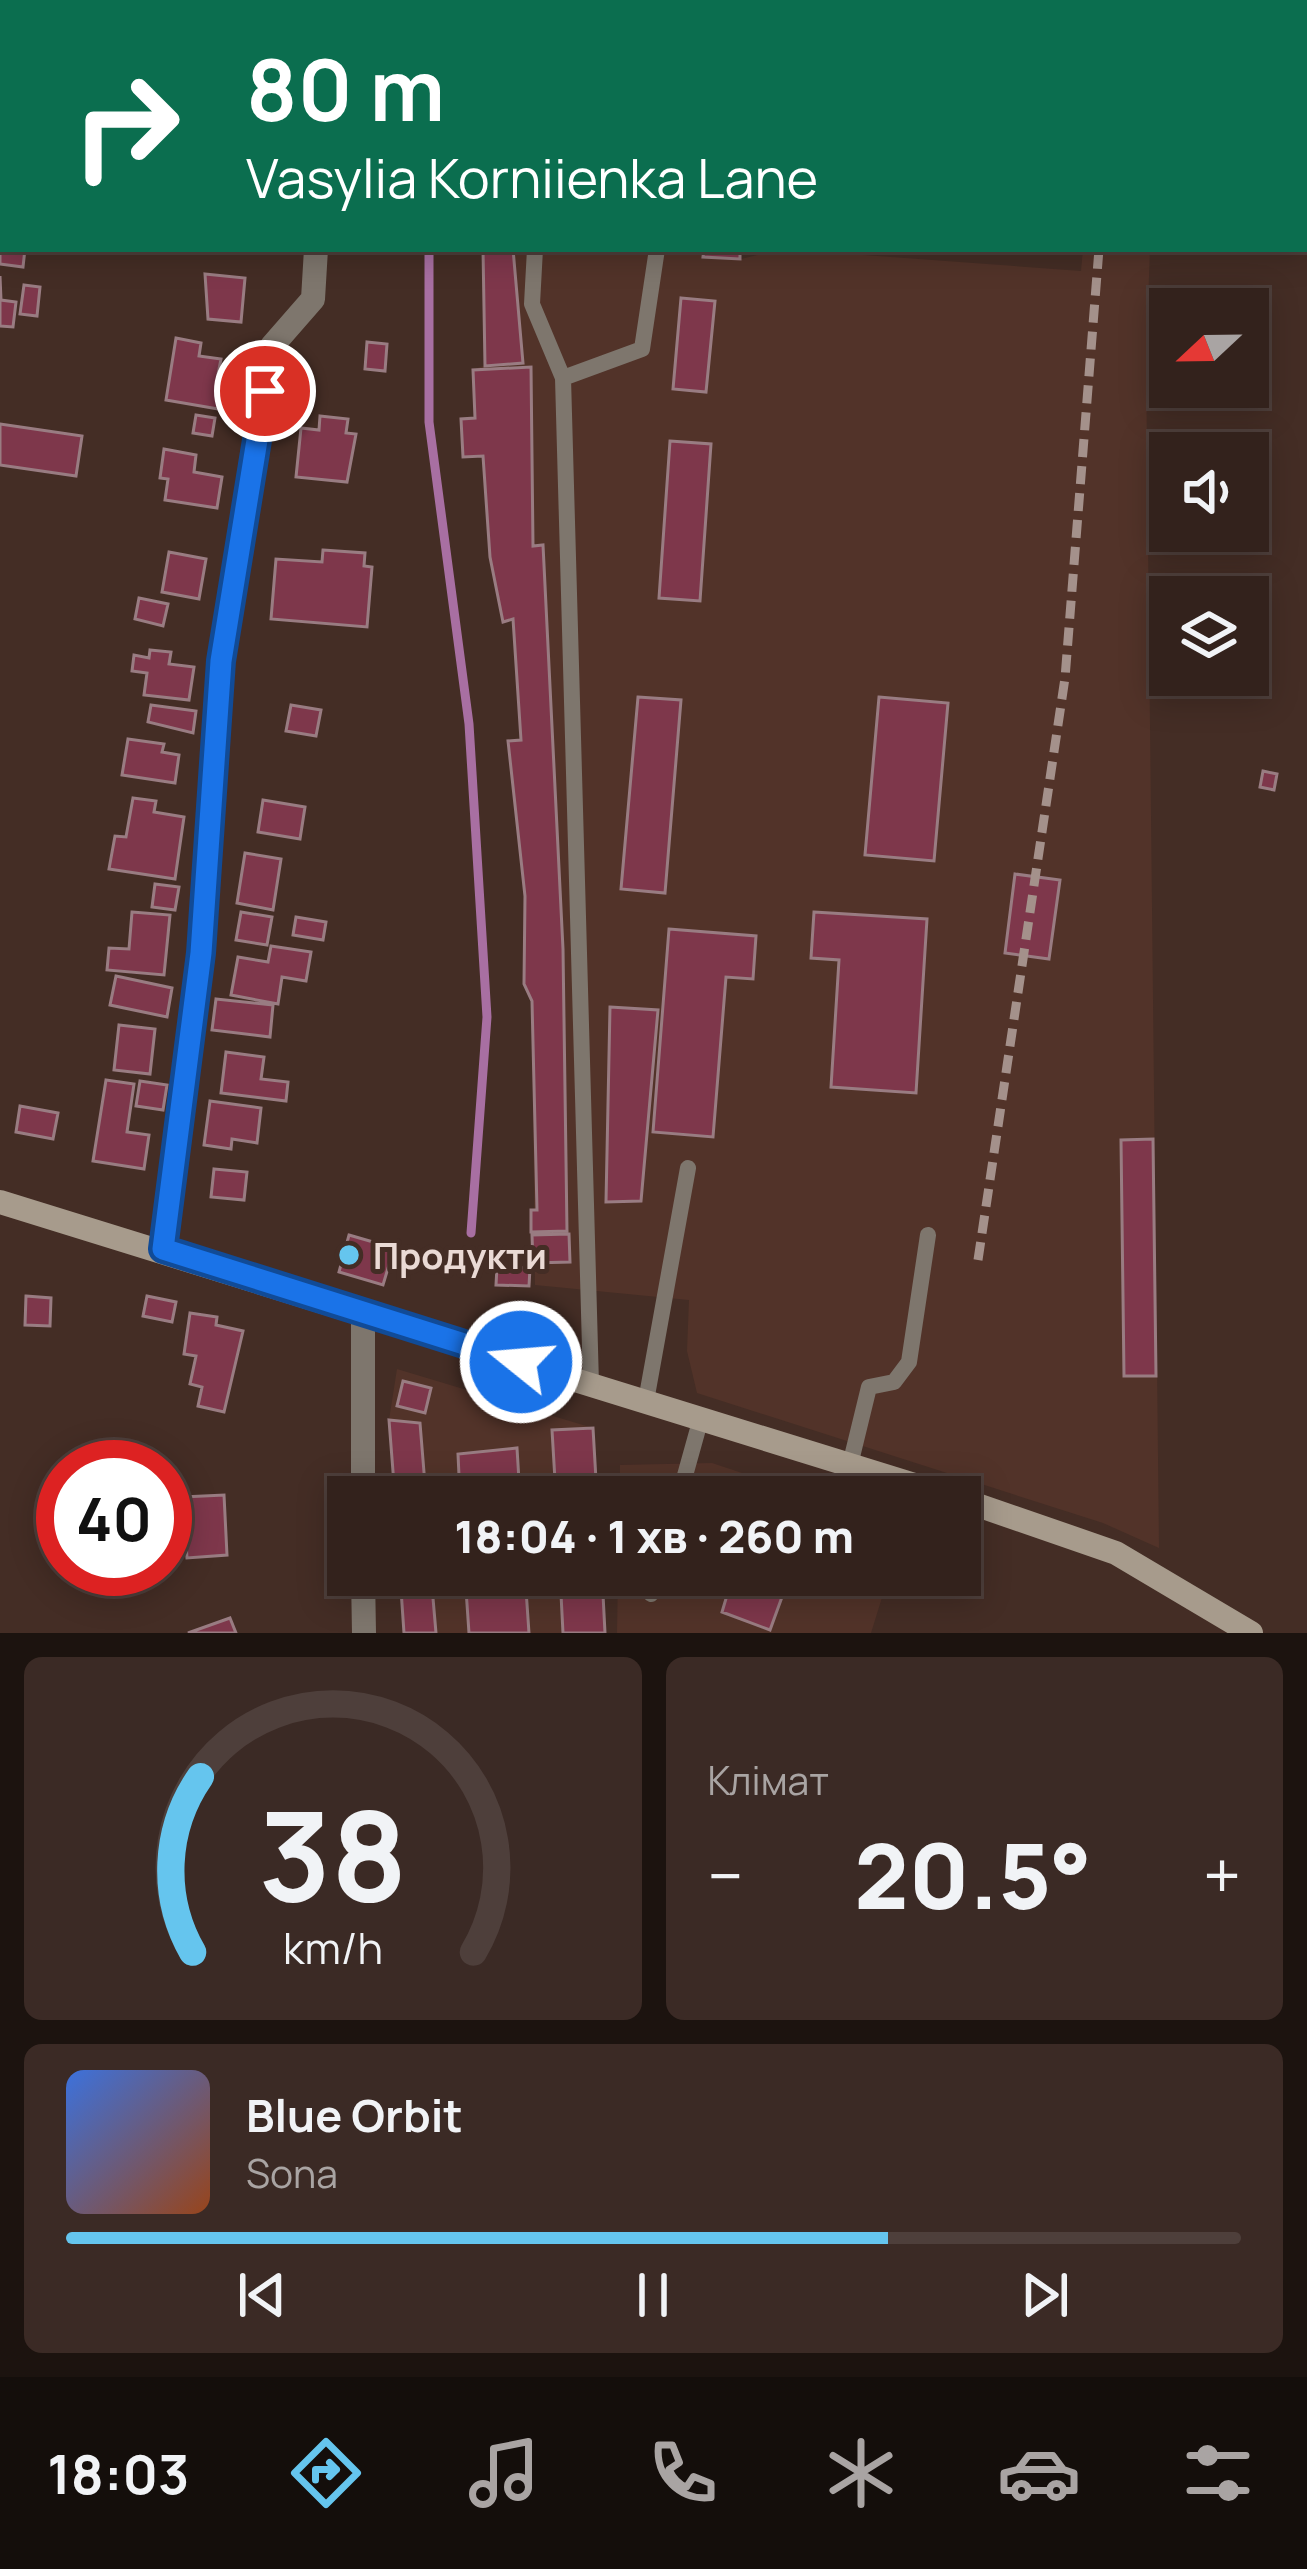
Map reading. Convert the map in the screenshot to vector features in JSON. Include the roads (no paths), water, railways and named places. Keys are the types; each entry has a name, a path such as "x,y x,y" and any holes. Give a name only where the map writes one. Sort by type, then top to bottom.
{"street":[{"path":"163,1249 201,953 221,661 272,346 313,298 316,252"},
{"path":"0,1202 885,1476"},
{"path":"362,1313 363,1476"},
{"path":"981,1507 1116,1553 1251,1633"},
{"path":"363,1596 364,1633"}],"lane":[{"path":"535,252 532,304 563,378 591,1384"},
{"path":"563,378 642,349 657,252"},
{"path":"646,1401 688,1168"},
{"path":"850,1465 869,1387 894,1382 909,1362 928,1235"},
{"path":"685,1476 701,1418"}],"waterway":[{"path":"429,252 429,422 469,724 487,1017 471,1233"}],"railway":[{"path":"978,1260 1065,678 1099,252"}],"place":[{"name":"Продукти","path":"349,1255"}]}
